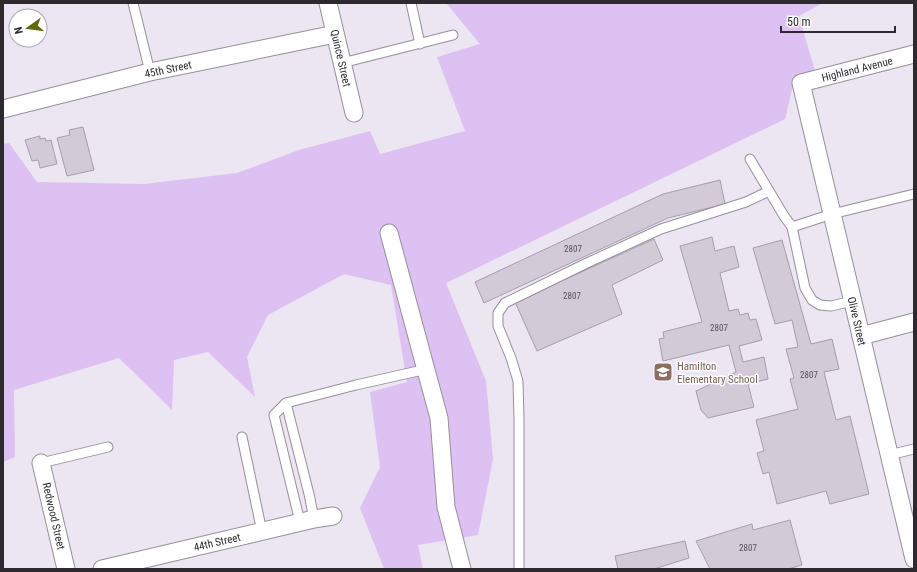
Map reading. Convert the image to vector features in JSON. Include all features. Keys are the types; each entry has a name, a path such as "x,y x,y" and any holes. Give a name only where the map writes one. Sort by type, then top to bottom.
{"street":[{"name":"Quince Street","path":"328,3 354,113"},
{"name":"45th Street","path":"3,108 150,72 335,34"},
{"name":"Highland Avenue","path":"801,83 914,54"},
{"name":"Olive Street","path":"801,83 914,559"},
{"path":"389,233 440,418 446,508 462,569"},
{"path":"861,336 914,322"},
{"name":"Redwood Street","path":"41,463 66,569"},
{"name":"44th Street","path":"102,569 333,516"}],"lane":[{"path":"132,3 150,72"},
{"path":"411,3 420,44"},
{"path":"342,63 453,35"},
{"path":"750,159 792,227 805,288 812,300 820,305 831,306 853,301"},
{"path":"520,569 518,381 511,358 498,326 498,313 505,303 647,235 684,221 746,202 769,191"},
{"path":"792,227 832,214 914,194"},
{"path":"307,521 274,414 286,403 427,369"},
{"path":"286,403 310,494 307,521"},
{"path":"242,437 262,532"},
{"path":"41,463 108,447"},
{"path":"889,455 914,449"}],"shaded area":[{"path":"446,3 823,3 799,16 815,71 795,77 785,119 446,283 486,381 493,459 478,535 418,545 423,569 384,569 360,508 380,467 370,392 407,382 391,285 344,274 268,315 247,357 255,397 208,352 174,360 172,410 119,358 14,390 15,457 3,462 3,144 9,143 37,182 144,184 237,173 299,150 370,131 380,154 465,131 437,57 480,44"}],"building":[{"path":"83,127 94,170 67,176 57,138 70,135 69,130"},
{"path":"40,136 40,139 45,138 46,141 51,140 57,164 40,168 38,160 32,161 25,140"},
{"path":"720,180 725,204 668,218 484,303 475,282 663,194"},
{"path":"712,237 715,251 734,246 739,267 720,273 729,311 738,309 740,315 748,313 750,320 756,319 762,340 739,346 743,362 764,357 768,379 748,384 754,407 708,418 701,410 696,391 736,372 729,345 663,361 659,339 664,338 663,332 702,322 680,246"},
{"path":"654,239 663,260 612,285 622,314 537,351 515,302"},
{"path":"782,240 811,344 832,339 839,369 824,372 836,420 850,416 869,494 830,504 826,491 777,504 769,472 763,474 757,453 764,451 756,420 798,409 790,379 794,378 786,349 798,347 792,320 775,324 753,248"},
{"path":"790,520 802,565 788,569 710,569 696,541 752,524 753,530"},
{"path":"685,541 689,558 654,569 618,569 615,556"}],"place":[{"name":"Hamilton Elementary School","path":"663,372"}]}
